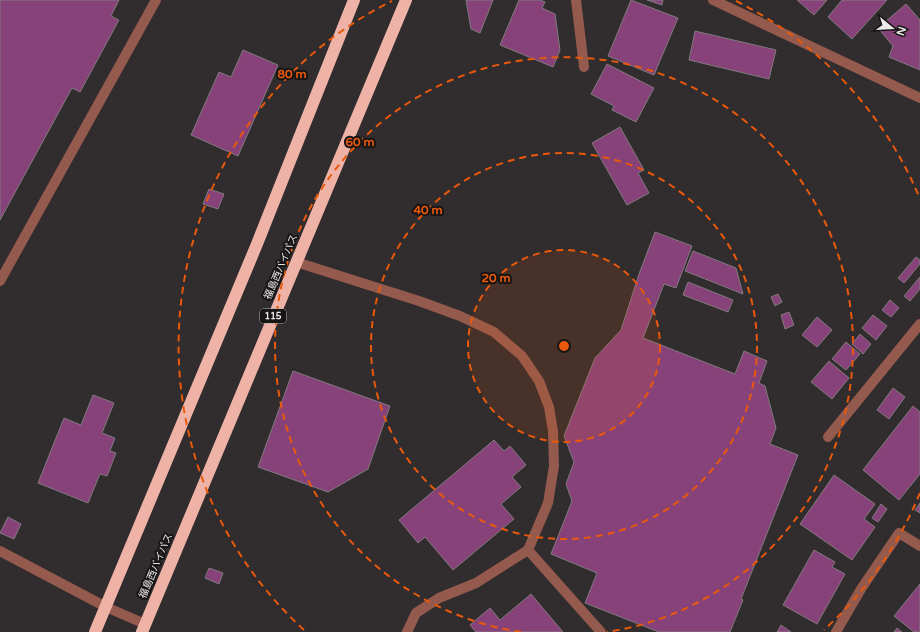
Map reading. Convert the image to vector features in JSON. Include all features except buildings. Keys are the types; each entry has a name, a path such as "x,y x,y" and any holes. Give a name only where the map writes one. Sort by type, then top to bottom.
{"highway":[{"path":"95,632 257,244 354,0"},
{"name":"福島西バイパス","path":"143,628 406,0"}],"street":[{"path":"0,281 156,0"},
{"path":"576,0 584,67"},
{"path":"713,0 920,98"},
{"path":"296,262 419,300 460,316 494,332 522,356 539,381 549,406 553,431 554,466 548,503 528,550 476,582 439,598 416,613 407,632"},
{"path":"828,437 920,324"},
{"path":"836,632 861,589 899,533 920,546"},
{"path":"528,550 601,632"},
{"path":"0,551 143,628"}]}
